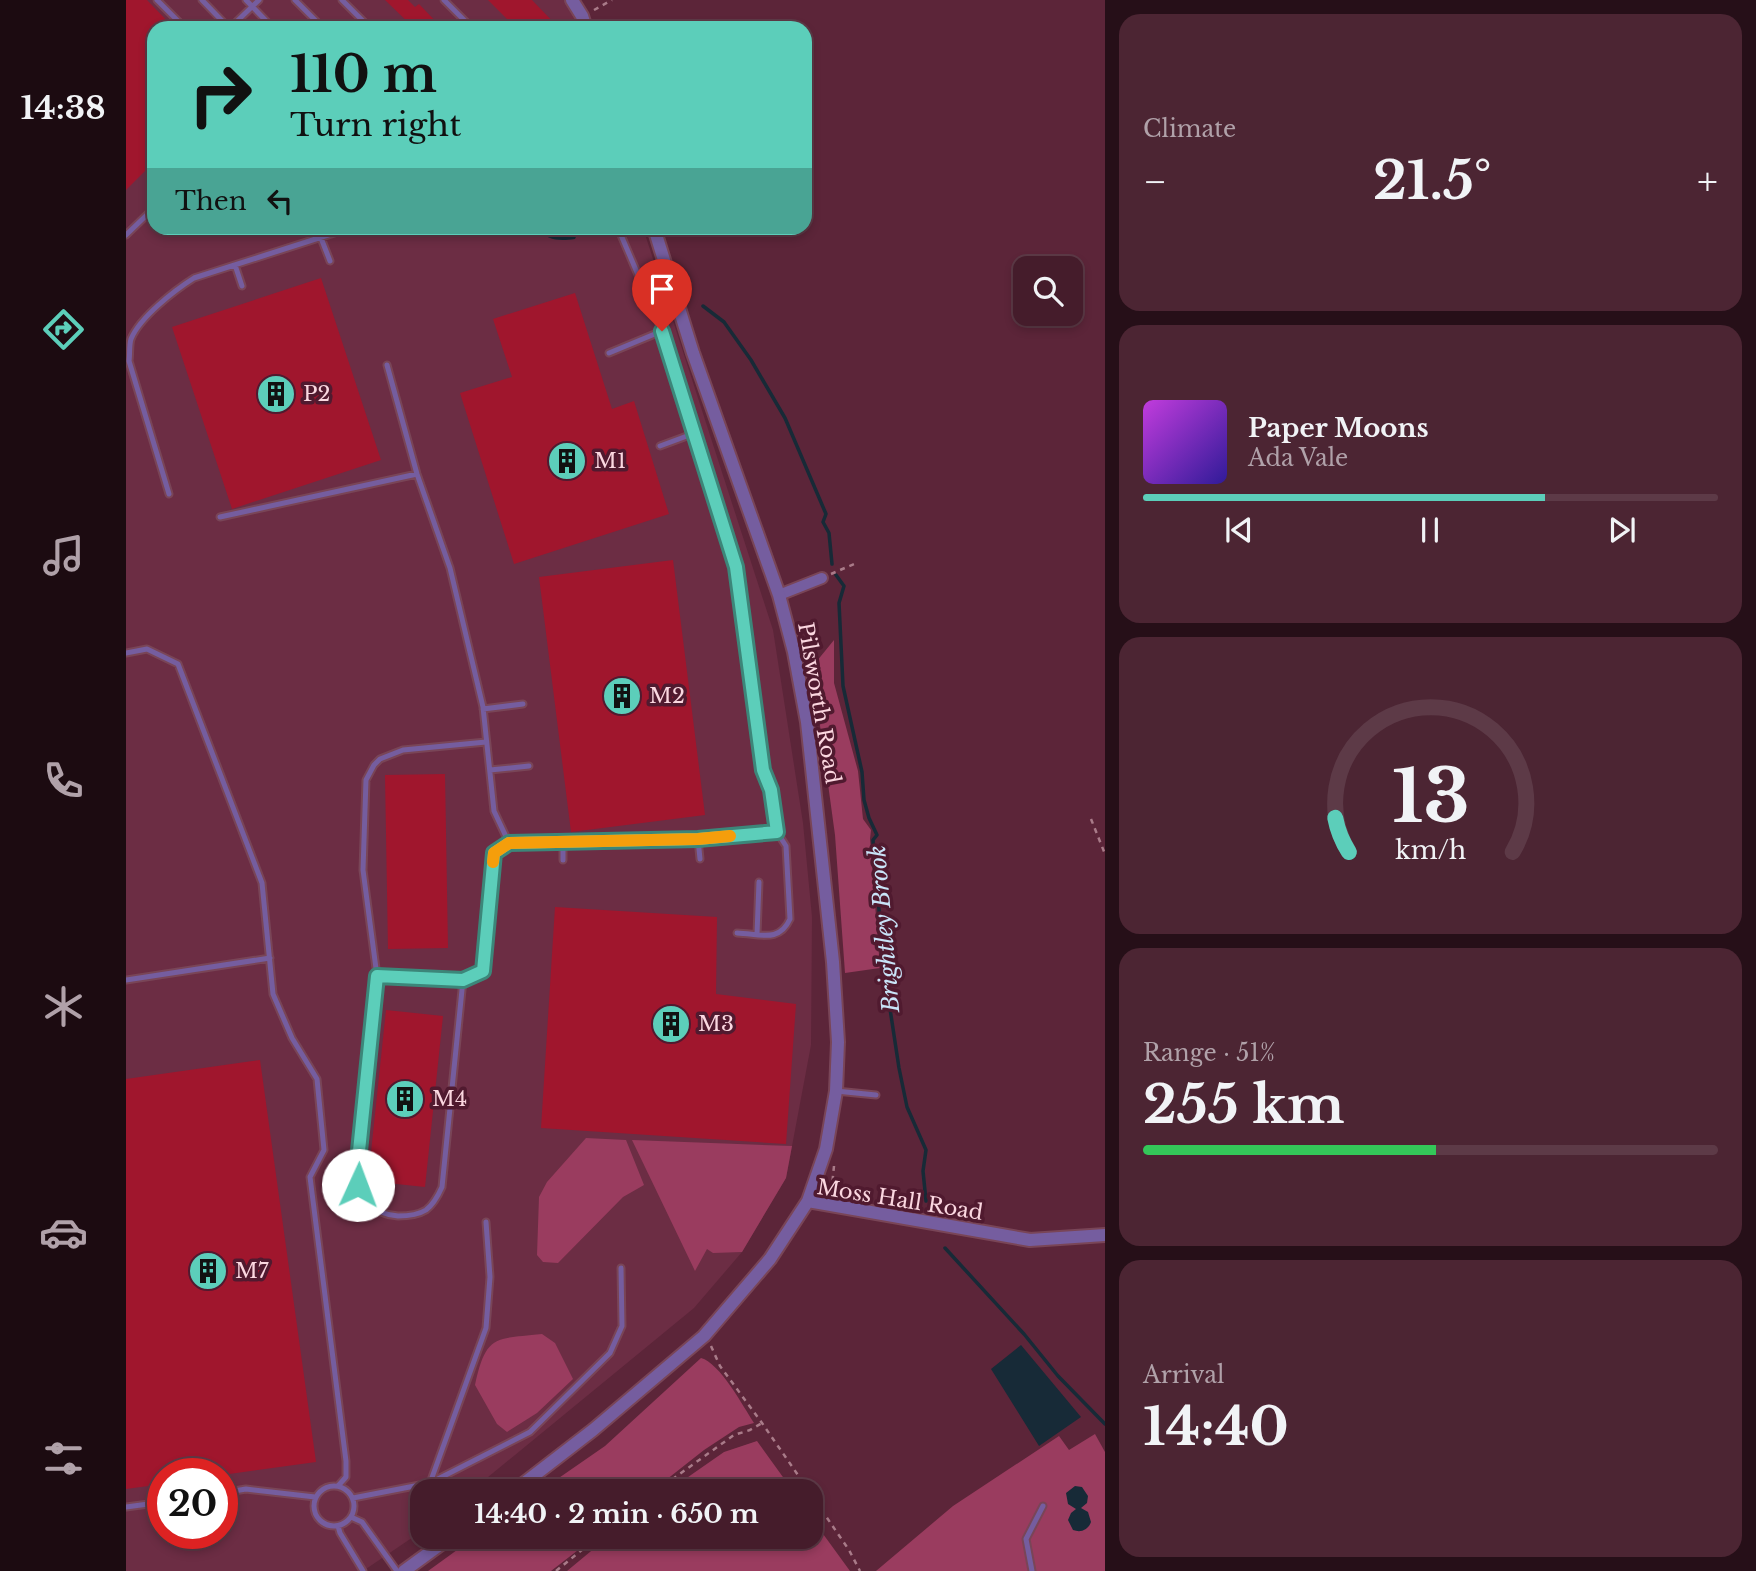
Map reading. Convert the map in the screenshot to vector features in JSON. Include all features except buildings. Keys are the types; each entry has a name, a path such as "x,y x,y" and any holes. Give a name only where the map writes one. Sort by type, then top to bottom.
{"street":[{"path":"572,0 583,21"},
{"name":"Pilsworth Road","path":"656,235 693,353 779,595 794,652 807,722 836,1002 836,1091 826,1149 807,1201"},
{"path":"779,595 822,578"},
{"name":"Moss Hall Road","path":"530,1479 593,1430 704,1336 770,1259 807,1201 1030,1240 1105,1235"},
{"path":"404,1571 434,1549"}],"lane":[{"path":"157,0 178,21"},
{"path":"202,0 223,21"},
{"path":"246,0 266,21"},
{"path":"237,21 259,0"},
{"path":"295,0 316,21"},
{"path":"342,0 362,21"},
{"path":"444,0 465,21"},
{"path":"126,235 147,215"},
{"path":"169,495 129,361 131,340 148,316 173,291 194,278 330,235"},
{"path":"621,235 662,331 736,567 763,770 771,790 777,832 786,846 790,919 785,930 777,935 737,933"},
{"path":"321,238 330,261"},
{"path":"236,265 242,286"},
{"path":"609,353 662,331"},
{"path":"387,365 417,474 450,568 483,709 494,811 509,843"},
{"path":"660,446 695,433"},
{"path":"220,517 417,474"},
{"path":"126,653 147,649 178,664 262,883 274,994 292,1038 317,1079 324,1150 310,1177 346,1461 346,1478 338,1486"},
{"path":"483,709 523,704"},
{"path":"463,980 442,1187 435,1201 426,1210 402,1216 376,1211 369,1205 358,1185 360,1139 377,976 363,870 368,773 380,759 403,750 486,742"},
{"path":"490,770 529,766"},
{"path":"377,976 463,980 483,971 494,853 509,843 698,839 777,832"},
{"path":"698,839 699,859"},
{"path":"563,842 563,860"},
{"path":"757,934 759,882"},
{"path":"126,980 270,958"},
{"path":"836,1091 876,1095"},
{"path":"431,1479 486,1328 490,1277 486,1222"},
{"path":"438,1479 530,1432 610,1353 622,1326 621,1268"},
{"path":"338,1486 349,1492 353,1498 354,1511 351,1517 338,1526 327,1525 317,1517 313,1504 315,1497 324,1488 338,1486"},
{"path":"353,1498 410,1487"},
{"path":"238,1490 315,1497"},
{"path":"126,1507 147,1504"},
{"path":"1032,1571 1026,1539 1043,1506"},
{"path":"351,1517 362,1522 397,1571"},
{"path":"338,1526 363,1571"}],"path":[{"path":"585,21 612,0"},
{"path":"822,578 854,564"},
{"path":"1090,819 1105,854"},
{"path":"835,1164 832,1186 835,1192 842,1196 840,1206"},
{"path":"704,1336 720,1366 801,1479"},
{"path":"673,1479 734,1435 762,1423"},
{"path":"823,1511 860,1571"},
{"path":"556,1571 583,1549"}],"shaded area":[{"path":"126,0 564,0 577,21 147,21 147,235 645,235 773,630 803,823 812,917 811,1045 786,1178 742,1252 694,1308 486,1479 410,1479 410,1539 363,1571 126,1571"},
{"path":"834,640 834,683 858,771 863,819 871,830 880,968 845,973 835,835 812,667"},
{"path":"586,1138 626,1140 644,1185 623,1197 558,1263 543,1262 537,1255 539,1197 547,1182"},
{"path":"632,1140 792,1146 786,1178 742,1252 713,1253 707,1249 695,1271"},
{"path":"542,1334 555,1343 573,1379 537,1413 507,1432 497,1424 475,1385 483,1357 488,1348 503,1339"},
{"path":"701,1358 723,1376 754,1423 739,1427 667,1479 557,1479 605,1446"},
{"path":"1095,1434 1105,1452 1105,1571 876,1571 953,1506 1059,1436 1069,1450"},
{"path":"757,1441 784,1479 685,1479 724,1452"},
{"path":"823,1534 850,1571 567,1571 594,1549 823,1549"},
{"path":"458,1549 579,1549 551,1571 428,1571"}],"water":[{"path":"544,235 577,235 575,239 549,238"},
{"path":"1021,1345 1081,1417 1039,1446 991,1369"},
{"path":"1075,1486 1082,1487 1088,1496 1087,1503 1081,1508 1088,1512 1091,1522 1081,1531 1073,1530 1068,1520 1076,1509 1068,1504 1066,1493"}],"waterway":[{"name":"Brightley Brook","path":"703,306 724,322 751,360 785,418 826,514 823,522 829,533 832,564"},
{"name":"Brightley Brook","path":"836,575 844,586 839,603 843,686 862,772 864,800 877,835 873,840 874,860 887,989 907,1107 926,1150 923,1171 926,1201"},
{"name":"Brightley Brook","path":"945,1248 1024,1334 1058,1376 1105,1424"}],"slow traffic":[{"path":"493,862 494,853 509,843 730,836"}],"place":[{"name":"P2","path":"276,394"},
{"name":"M1","path":"567,461"},
{"name":"M2","path":"622,696"},
{"name":"M3","path":"671,1024"},
{"name":"M4","path":"405,1099"},
{"name":"M7","path":"208,1271"}],"route":[{"path":"358,1185 377,976 463,980 483,971 494,853 509,843 698,839 777,832 771,790 763,770 736,567 662,331"}]}
